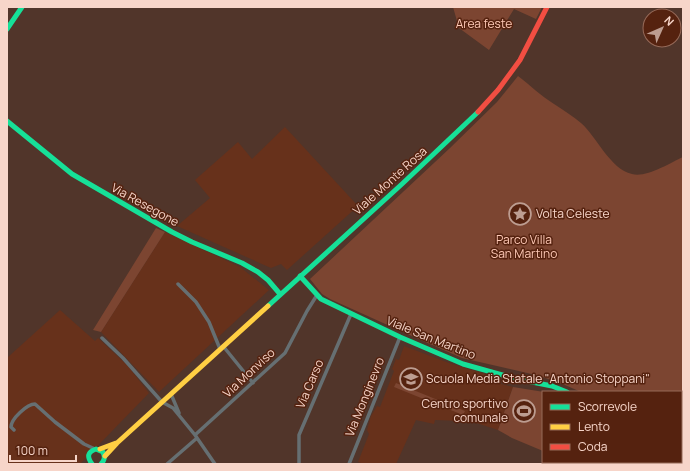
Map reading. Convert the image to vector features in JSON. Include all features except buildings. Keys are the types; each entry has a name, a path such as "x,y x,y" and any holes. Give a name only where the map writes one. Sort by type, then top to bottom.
{"main road":[{"path":"7,29 22,7"},
{"name":"Viale Monte Rosa","path":"101,464 104,461 105,456 117,443 441,148 488,102 508,79 520,60 547,7"},
{"name":"Via Resegone","path":"7,121 72,174 172,232 242,263 258,272 268,280 280,294"},
{"name":"Viale San Martino","path":"300,276 317,295 326,302 400,337 463,364 516,379 552,386 564,391"},
{"name":"Viale Monte Rosa","path":"89,461 97,449 117,443"},
{"path":"97,449 104,452 105,456"}],"street":[{"path":"178,284 196,302 209,322 221,348 253,382"},
{"name":"Via Monviso","path":"167,464 285,353 317,295"},
{"name":"Via Carso","path":"299,464 299,435 351,314"},
{"name":"Via Monginevro","path":"349,464 400,337"},
{"path":"102,338 123,358 162,402 173,408 196,436 215,464"},
{"path":"171,394 181,417"},
{"path":"14,430 11,425 12,422 27,406 35,404 55,422 84,444 97,449"},
{"path":"84,444 89,461"}],"shaded area":[{"path":"285,127 358,206 287,270 281,264 271,268 177,226 210,198 195,180 238,142 252,159"},
{"path":"165,232 240,267 269,290 159,392 101,332"},
{"path":"60,310 95,341 98,338 127,365 149,393 80,464 7,464 7,358"},
{"path":"404,346 449,363 498,378 501,384 513,387 498,430 464,419 463,421 435,420 434,424 416,420 396,464 364,464 358,462 369,434 367,430 371,416 377,406 380,407 394,371 392,369 396,359 399,360"}],"green space":[{"name":"Area feste","path":"453,7 542,7 536,19 514,9 489,50 459,28"},
{"name":"Parco Villa San Martino","path":"518,76 545,98 581,123 610,159 624,171 638,175 644,174 683,157 683,432 682,391 579,391 540,376 462,358 330,299 322,294 310,279 497,102"},
{"path":"156,228 165,232 101,332 93,330"},
{"path":"396,383 465,411 463,415 394,387"},
{"name":"Centro sportivo comunale","path":"513,387 542,392 542,451 512,438 498,430"}],"traffic: fast":[{"path":"7,29 22,7"},
{"path":"268,306 402,184 478,112"},
{"path":"7,121 72,174 172,232 242,263 258,272 268,280 280,294"},
{"path":"300,276 321,299 400,337 463,364 517,379 552,386 564,391"},
{"path":"92,464 89,459 89,453 96,449 104,454 104,460 101,464"}],"traffic: slow":[{"path":"105,456 117,443 268,306"},
{"path":"100,449 116,443"}],"traffic: jam":[{"path":"478,112 498,90 520,60 547,7"}],"place":[{"name":"Volta Celeste","path":"520,214"},
{"name":"Scuola Media Statale \"Antonio Stoppani\"","path":"411,379"},
{"name":"Centro sportivo comunale","path":"524,411"}]}
